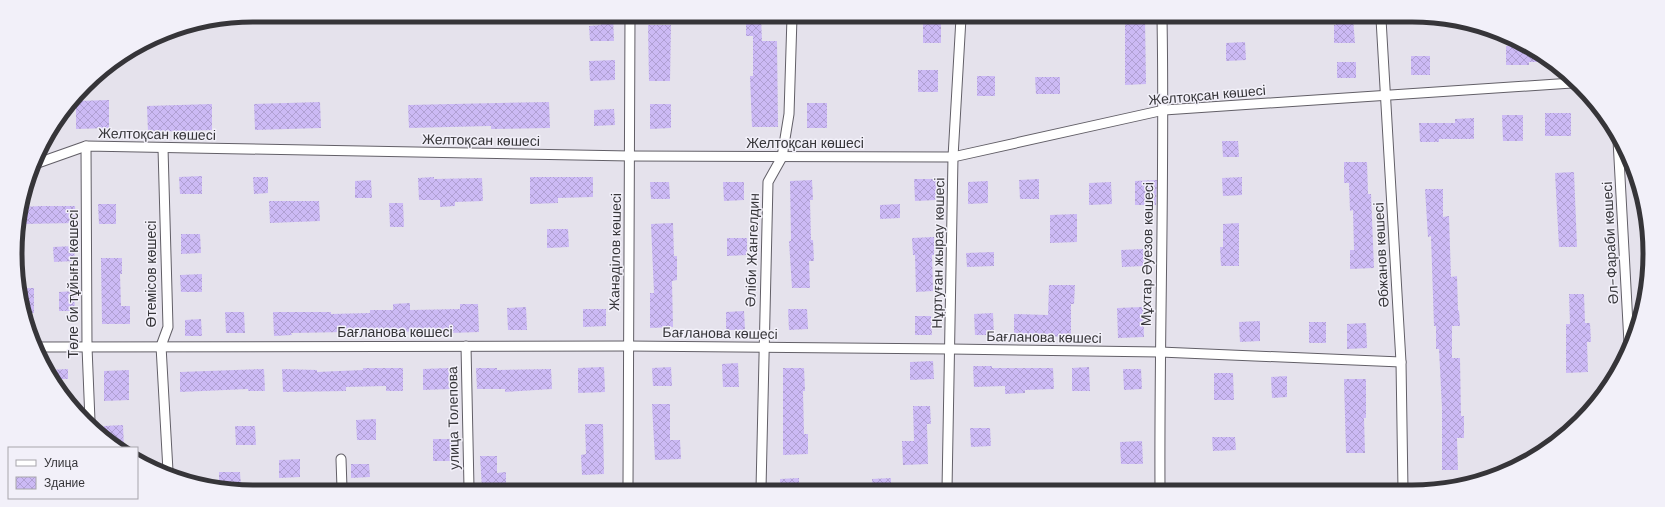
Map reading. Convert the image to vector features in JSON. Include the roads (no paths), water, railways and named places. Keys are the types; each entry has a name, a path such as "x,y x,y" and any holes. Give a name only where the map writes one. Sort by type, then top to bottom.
{"street":[{"name":"Жанәділов көшесі","path":"628,485 630,22"},
{"name":"Әліби Жангелдин","path":"760,485 768,182 782,157 789,114 792,22"},
{"name":"Нұртуған жырау көшесі","path":"947,485 953,157 961,22"},
{"name":"Мұхтар Әуезов көшесі","path":"1160,485 1160,352 1164,110 1162,22"},
{"name":"Әбжанов көшесі","path":"1381,22 1401,362 1403,485"},
{"name":"Желтоқсан көшесі","path":"41,162 86,146 630,156 953,157 1164,110 1568,83"},
{"name":"Төле би тұйығы көшесі","path":"86,146 87,347 90,417"},
{"name":"Өтемісов көшесі","path":"163,148 168,327 161,346 168,468"},
{"name":"Әл-Фараби көшесі","path":"1619,150 1629,334"},
{"name":"улица Толепова","path":"466,346 469,485"},
{"name":"Бағланова көшесі","path":"42,347 628,346 950,349 1160,352 1401,362"},
{"path":"341,459 342,485"}]}
